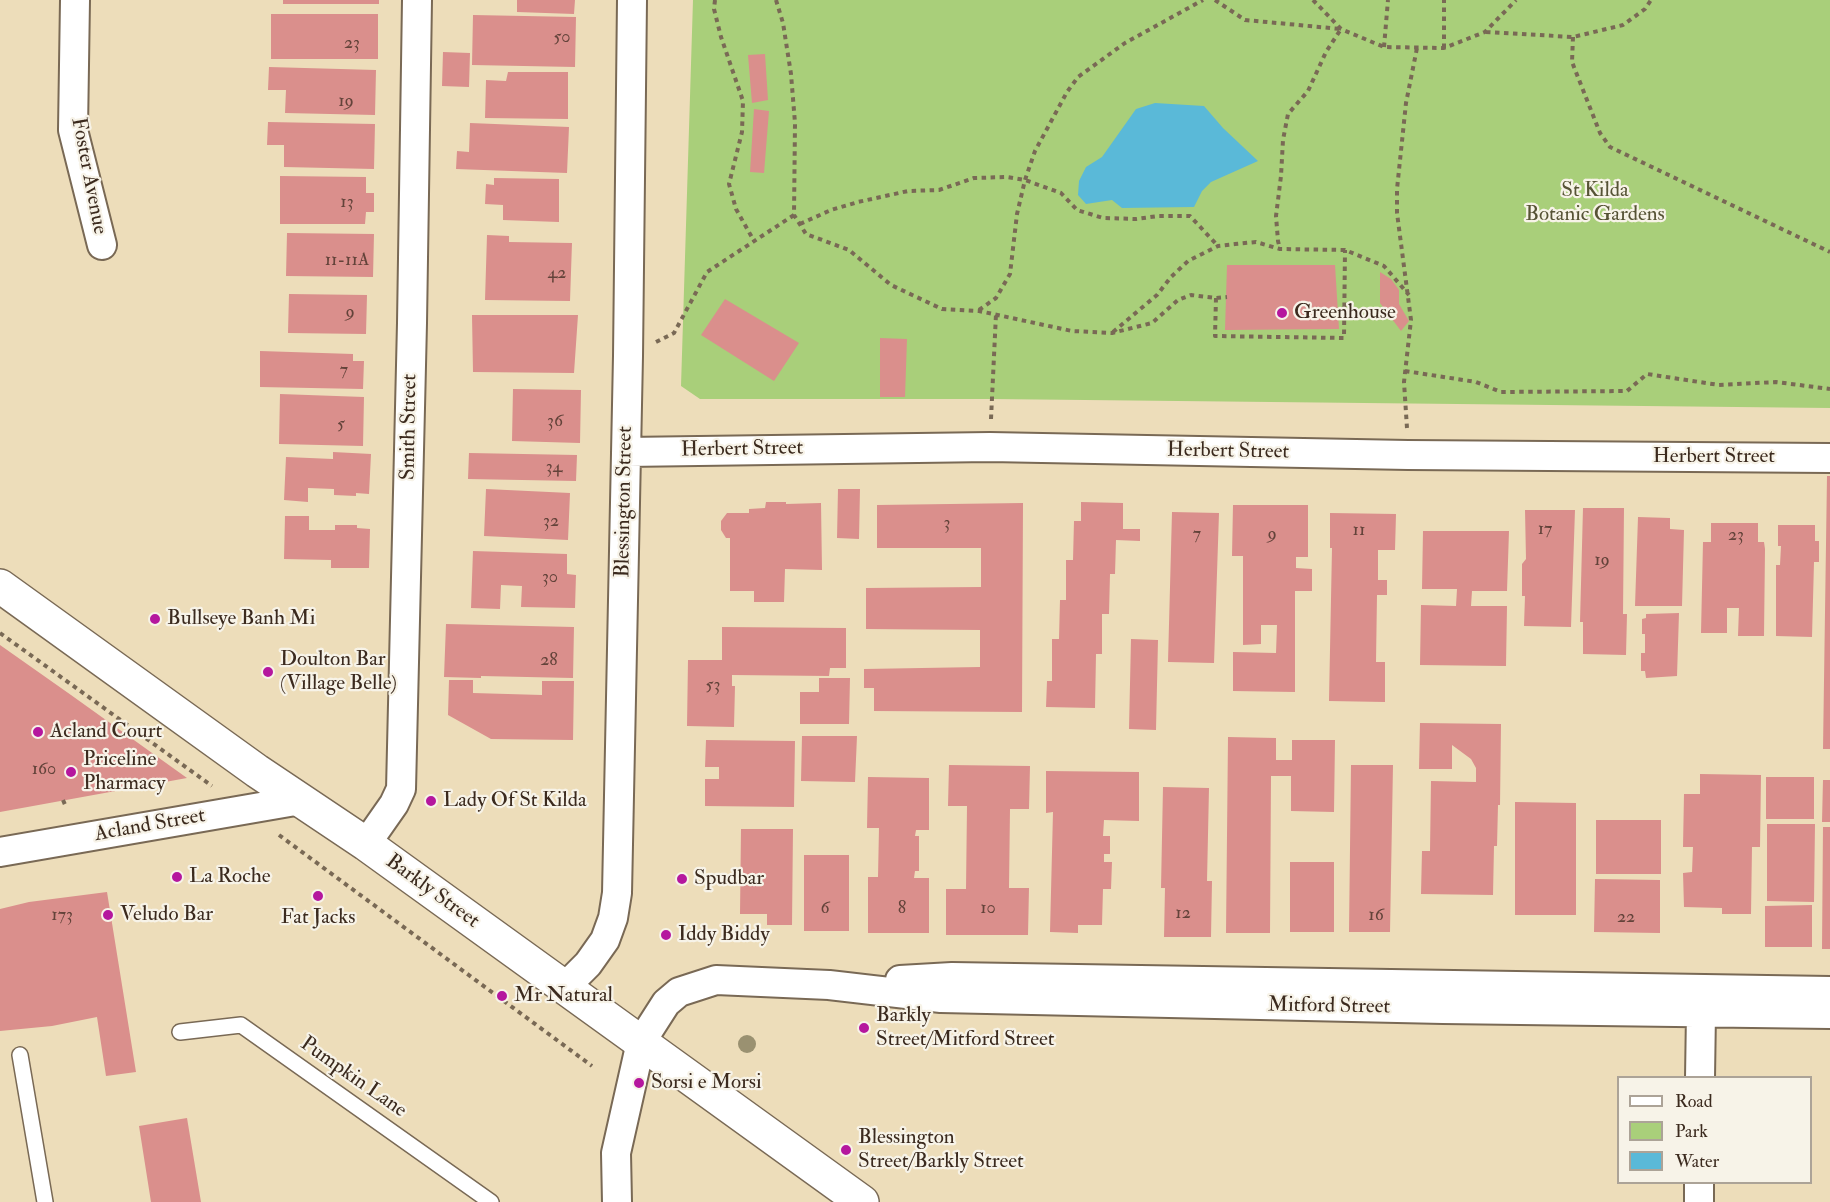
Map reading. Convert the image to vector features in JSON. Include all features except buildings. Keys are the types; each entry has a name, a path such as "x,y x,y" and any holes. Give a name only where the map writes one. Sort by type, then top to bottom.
{"main road":[{"name":"Barkly Street","path":"0,586 257,771 366,844 862,1202"}],"street":[{"name":"Foster Avenue","path":"75,0 74,130 102,245"},
{"name":"Smith Street","path":"366,844 394,804 401,789 417,0"},
{"name":"Blessington Street","path":"565,987 588,964 605,940 613,918 617,893 628,356 632,0"},
{"name":"Herbert Street","path":"626,452 990,447 1408,455 1830,458"},
{"name":"Acland Street","path":"0,852 301,800"},
{"name":"Mitford Street","path":"641,1042 666,1003 679,992 716,980 829,985 888,994 966,988 1830,991"},
{"name":"Mitford Street","path":"966,988 1701,1012 1830,1014"},
{"path":"1700,1076 1701,1012"},
{"path":"617,1202 616,1153 641,1042"},
{"path":"1699,1184 1699,1202"}],"lane":[{"name":"Pumpkin Lane","path":"180,1032 241,1024 491,1202"},
{"path":"20,1055 45,1202"}],"path":[{"path":"715,0 714,9 719,28 742,101 742,132 729,184 736,209 754,241"},
{"path":"776,0 783,23 792,84 795,123 794,214 806,234 849,250 891,285 942,309 979,311 1072,331 1112,333 1152,323 1178,300 1191,295 1227,297"},
{"path":"979,311 996,298 1010,274 1017,214 1025,180 1040,141 1067,92 1078,77 1125,43 1203,0"},
{"path":"1215,0 1245,20 1341,29 1384,47 1417,48 1444,48 1485,32 1573,37 1623,24 1645,9 1651,0"},
{"path":"1313,0 1341,29"},
{"path":"1384,47 1388,0"},
{"path":"1444,0 1444,48"},
{"path":"1485,32 1516,0"},
{"path":"1280,249 1276,216 1283,140 1288,114 1308,91 1326,52 1341,29"},
{"path":"1573,37 1572,62 1600,132 1610,147 1830,252"},
{"path":"1408,455 1404,382 1411,321 1397,213 1397,189 1406,103 1417,48"},
{"path":"800,224 831,210 858,202 908,191 939,190 974,178 1007,177 1025,180 1061,193 1077,210 1103,218 1190,216 1218,246"},
{"path":"628,356 674,333 707,272 794,214"},
{"path":"1112,333 1156,295 1188,261 1218,246 1256,242 1280,249 1345,250 1384,266 1409,296"},
{"path":"1216,298 1215,336 1344,338 1345,250"},
{"path":"990,447 996,314"},
{"path":"1405,371 1476,382 1501,393 1627,390 1647,374 1719,385 1776,382 1830,389"},
{"path":"0,633 592,1066"},
{"path":"63,800 66,807"}],"green space":[{"name":"St Kilda Botanic Gardens","path":"693,0 1830,0 1830,408 992,399 700,399 681,386"}],"water":[{"path":"1155,103 1204,106 1223,128 1258,161 1211,182 1202,191 1194,207 1122,208 1112,200 1086,204 1078,195 1079,181 1086,167 1102,157 1136,109"}],"place":[{"name":"Greenhouse","path":"1282,313"},
{"name":"Bullseye Banh Mi","path":"155,619"},
{"name":"Doulton Bar (Village Belle)","path":"268,672"},
{"name":"Acland Court","path":"38,732"},
{"name":"Priceline Pharmacy","path":"71,772"},
{"name":"Lady Of St Kilda","path":"431,801"},
{"name":"La Roche","path":"177,877"},
{"name":"Spudbar","path":"682,879"},
{"name":"Fat Jacks","path":"318,896"},
{"name":"Veludo Bar","path":"108,915"},
{"name":"Iddy Biddy","path":"666,935"},
{"name":"Mr Natural","path":"502,996"},
{"name":"Barkly Street/Mitford Street","path":"864,1028"},
{"name":"Sorsi e Morsi","path":"639,1083"},
{"name":"Blessington Street/Barkly Street","path":"846,1150"}]}
